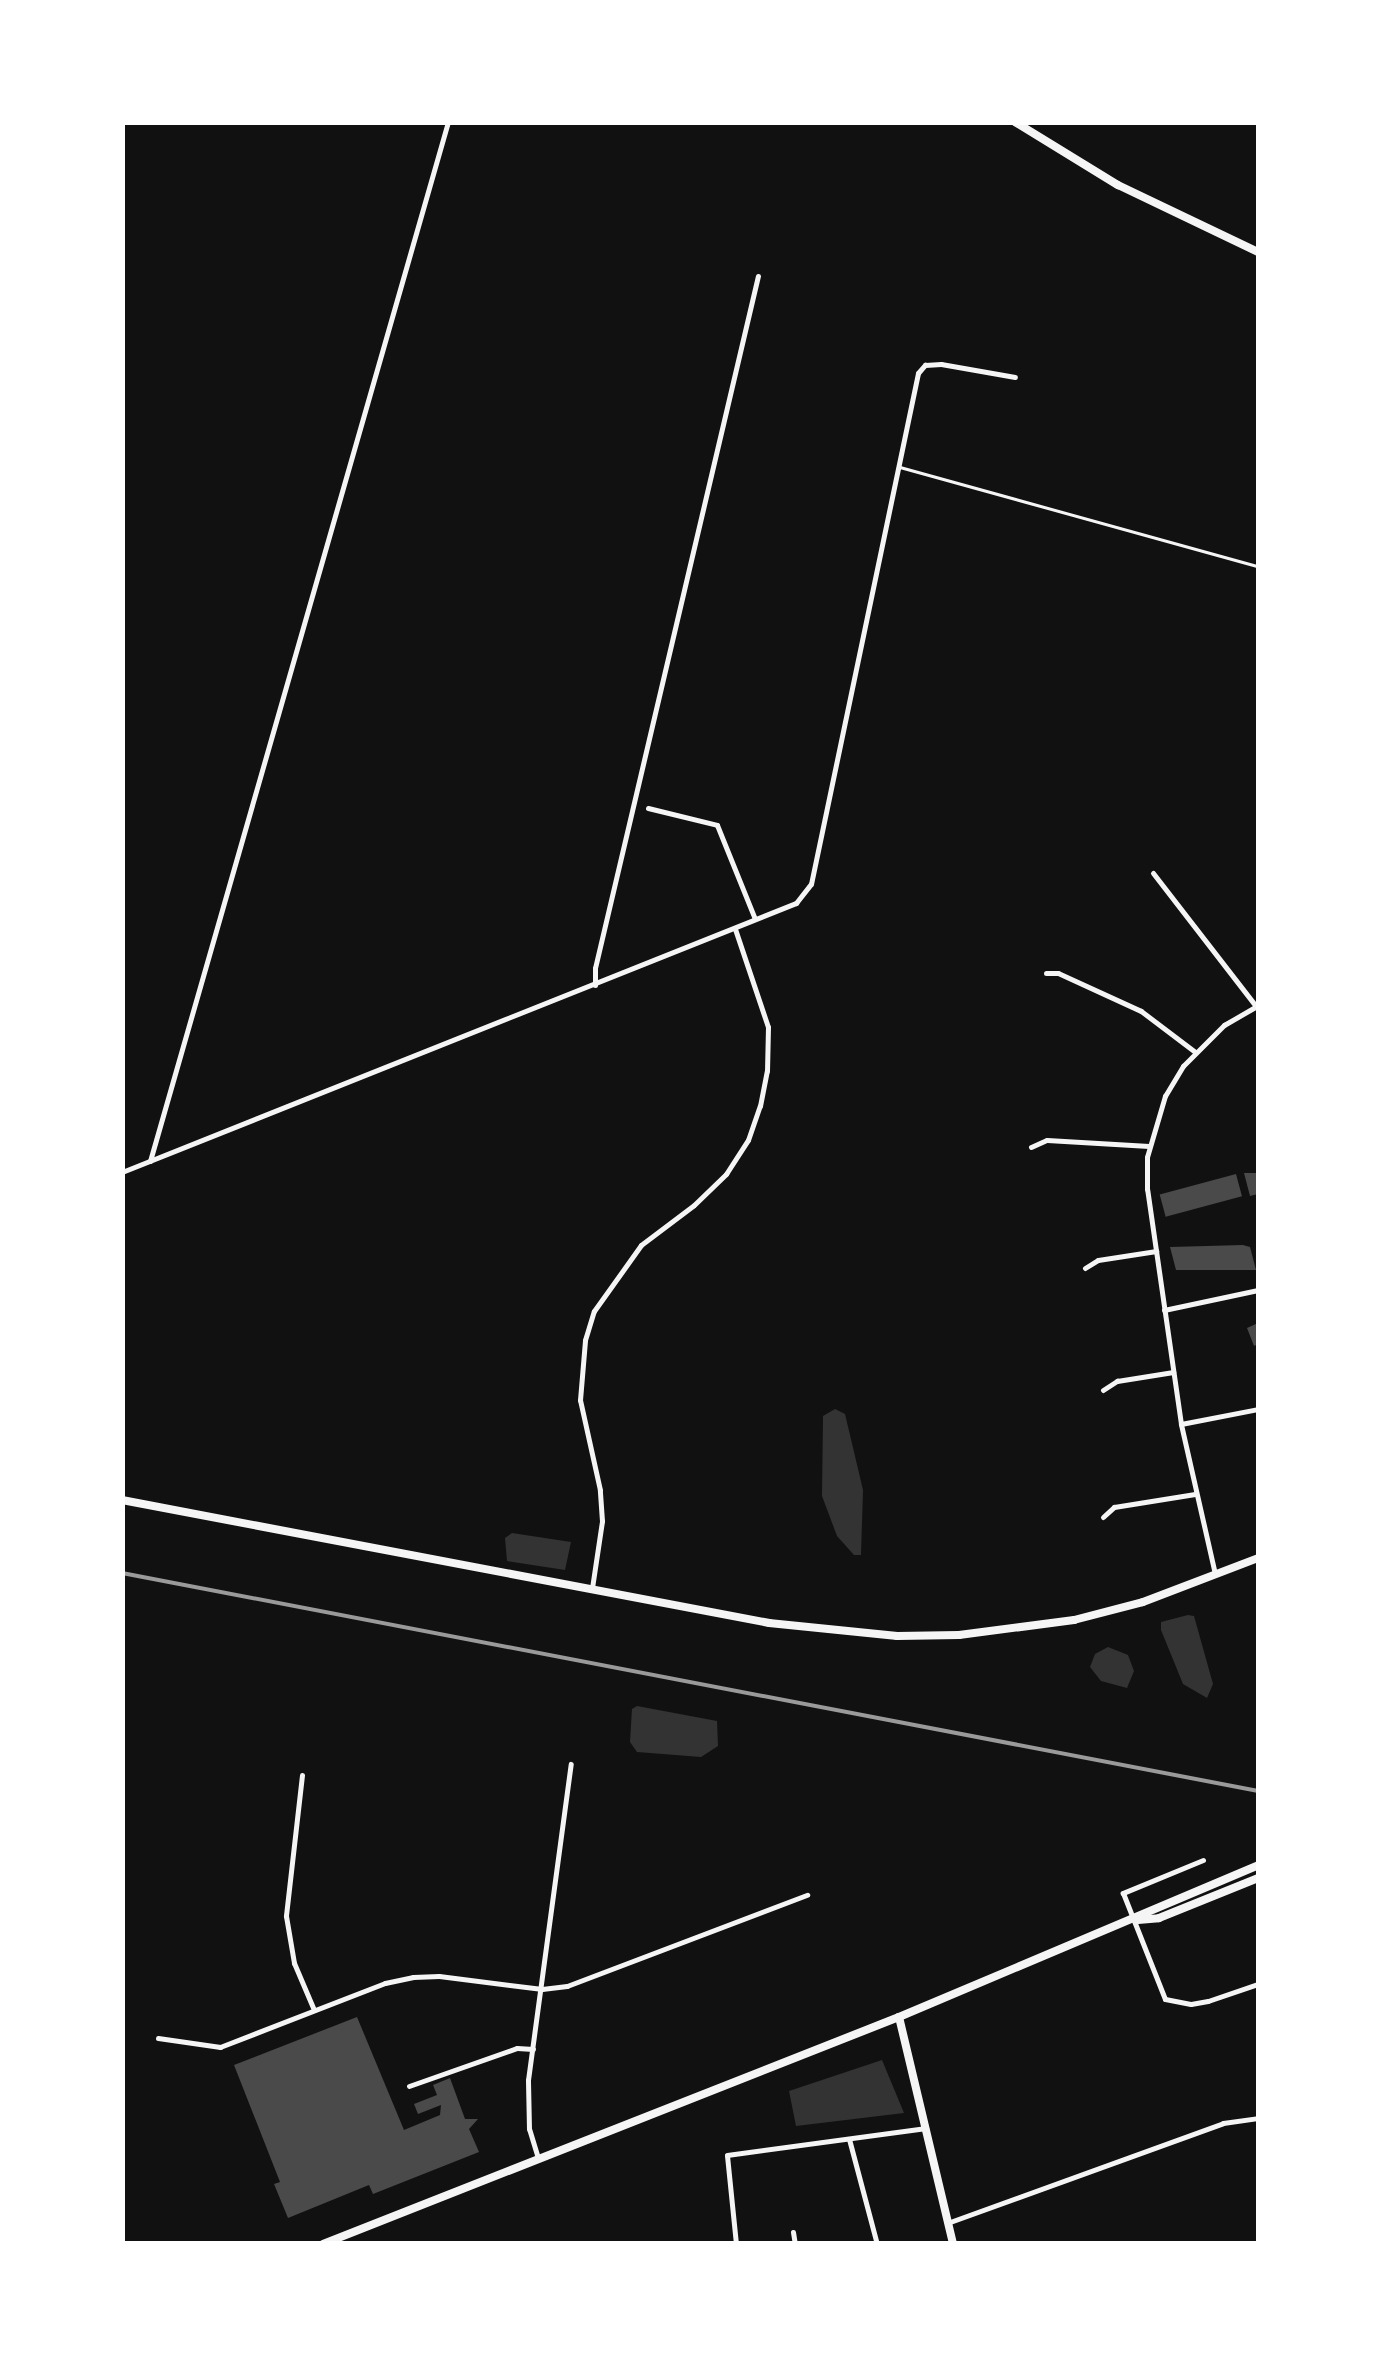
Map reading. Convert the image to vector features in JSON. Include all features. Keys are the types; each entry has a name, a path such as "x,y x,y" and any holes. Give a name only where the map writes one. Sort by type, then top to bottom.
{"street":[{"path":"150,1161 448,122"},
{"path":"1016,122 1118,185 1258,252"},
{"path":"595,985 595,968 758,276"},
{"path":"122,1172 796,903 811,884 915,381 926,366 941,364 1015,378"},
{"path":"648,808 717,826 755,919"},
{"path":"1153,873 1257,1006 1224,1025 1195,1052 1165,1096 1149,1146 1147,1189 1181,1424 1216,1577"},
{"path":"591,1591 602,1521 600,1490 580,1400 585,1340 594,1311 641,1245 694,1205 726,1174 748,1140 760,1106 768,1028 734,928"},
{"path":"1046,973 1058,973 1141,1011 1195,1052"},
{"path":"1031,1146 1047,1140 1149,1146"},
{"path":"1085,1268 1098,1260 1156,1251"},
{"path":"1164,1310 1258,1290"},
{"path":"1103,1390 1118,1381 1174,1372"},
{"path":"1181,1424 1258,1409"},
{"path":"1103,1517 1114,1506 1195,1494"},
{"path":"122,1500 591,1591 842,1632 959,1635 1074,1620 1216,1577 1258,1558"},
{"path":"538,2158 527,2109 532,2049 572,1764"},
{"path":"302,1775 286,1916 294,1963 314,2010"},
{"path":"1203,1860 1123,1893 1165,1999 1208,2002 1258,1984"},
{"path":"323,2244 899,2017 1258,1865"},
{"path":"1133,1920 1159,1918 1258,1878"},
{"path":"158,2038 220,2047 413,1977 440,1976 542,1989 590,1980 807,1895"},
{"path":"899,2017 953,2244"},
{"path":"409,2086 518,2048 532,2049"},
{"path":"948,2223 1223,2123 1258,2118"},
{"path":"736,2244 727,2156 926,2128"},
{"path":"849,2139 877,2244"},
{"path":"793,2232 794,2244"}],"lane":[{"path":"898,466 1258,566"}],"shaded area":[{"path":"835,1409 845,1414 863,1490 861,1555 854,1555 837,1536 822,1496 823,1416"},
{"path":"512,1533 571,1542 565,1570 507,1561 505,1538"},
{"path":"1194,1616 1213,1684 1207,1698 1183,1684 1161,1630 1161,1622"},
{"path":"1108,1647 1128,1655 1134,1671 1127,1688 1101,1681 1090,1667 1095,1654"},
{"path":"637,1706 717,1721 718,1746 701,1757 637,1752 630,1742 632,1709"},
{"path":"882,2060 904,2113 796,2126 789,2091"}],"building":[{"path":"1244,1173 1258,1173 1258,1194 1250,1196"},
{"path":"1236,1174 1242,1196 1166,1217 1160,1194"},
{"path":"1170,1247 1250,1247 1256,1270 1176,1270"},
{"path":"1258,1323 1258,1344 1254,1346 1247,1328"},
{"path":"357,2017 404,2130 440,2115 441,2105 418,2114 414,2104 437,2095 433,2085 450,2078 465,2119 478,2119 469,2129 479,2152 373,2194 369,2185 288,2218 274,2184 280,2182 234,2065"}],"railway":[{"path":"122,1573 1258,1791"}]}
